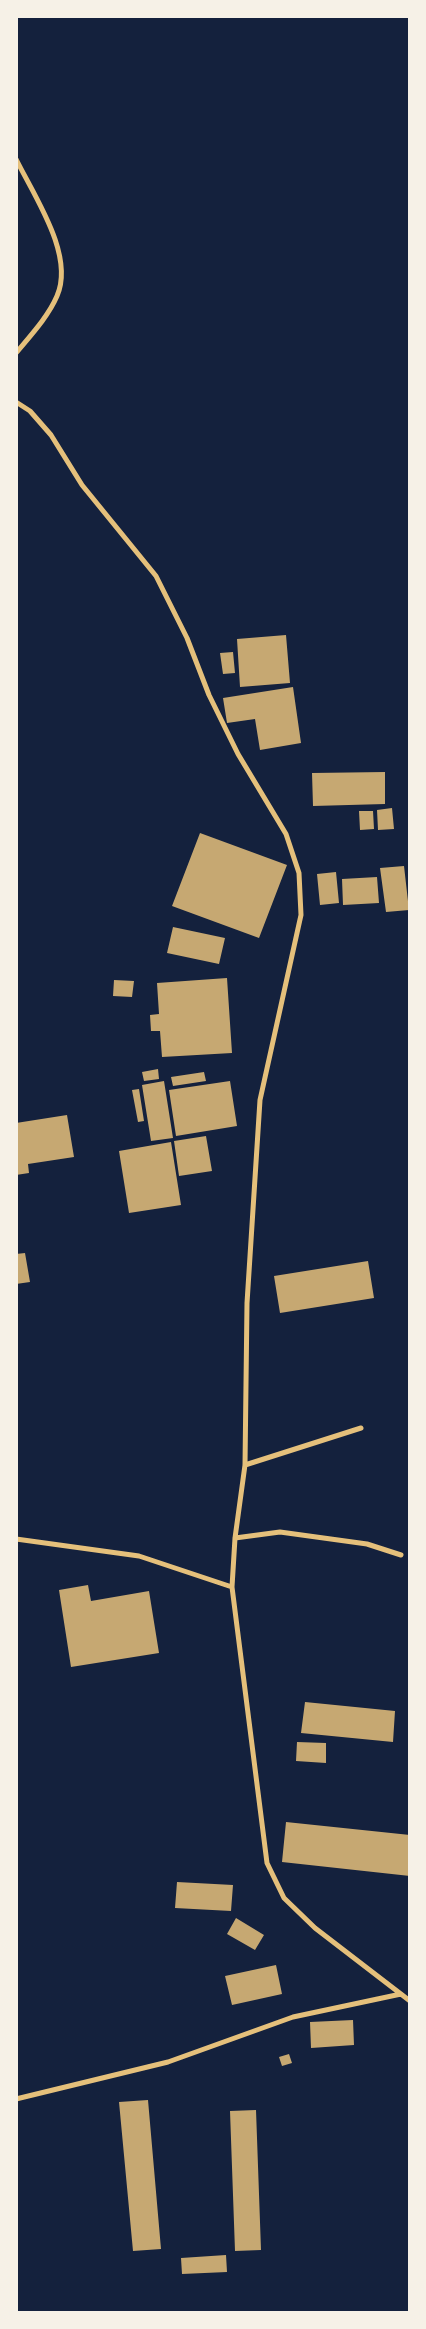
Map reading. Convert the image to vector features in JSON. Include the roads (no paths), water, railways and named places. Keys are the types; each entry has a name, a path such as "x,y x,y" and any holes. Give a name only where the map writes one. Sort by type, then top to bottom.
{"street":[{"path":"16,160 56,240 63,271 57,296 35,330 16,353"},
{"path":"16,402 30,411 50,435 82,485 156,576 187,638 209,695 238,754 286,834 299,873 301,915 260,1100 247,1303 245,1464 235,1538 232,1587 268,1863 284,1898 315,1928 410,2001"},
{"path":"245,1464 361,1428"},
{"path":"235,1538 280,1532 367,1544 401,1555"},
{"path":"16,1539 139,1556 232,1587"},
{"path":"16,2099 168,2062 294,2017 402,1994"}]}
